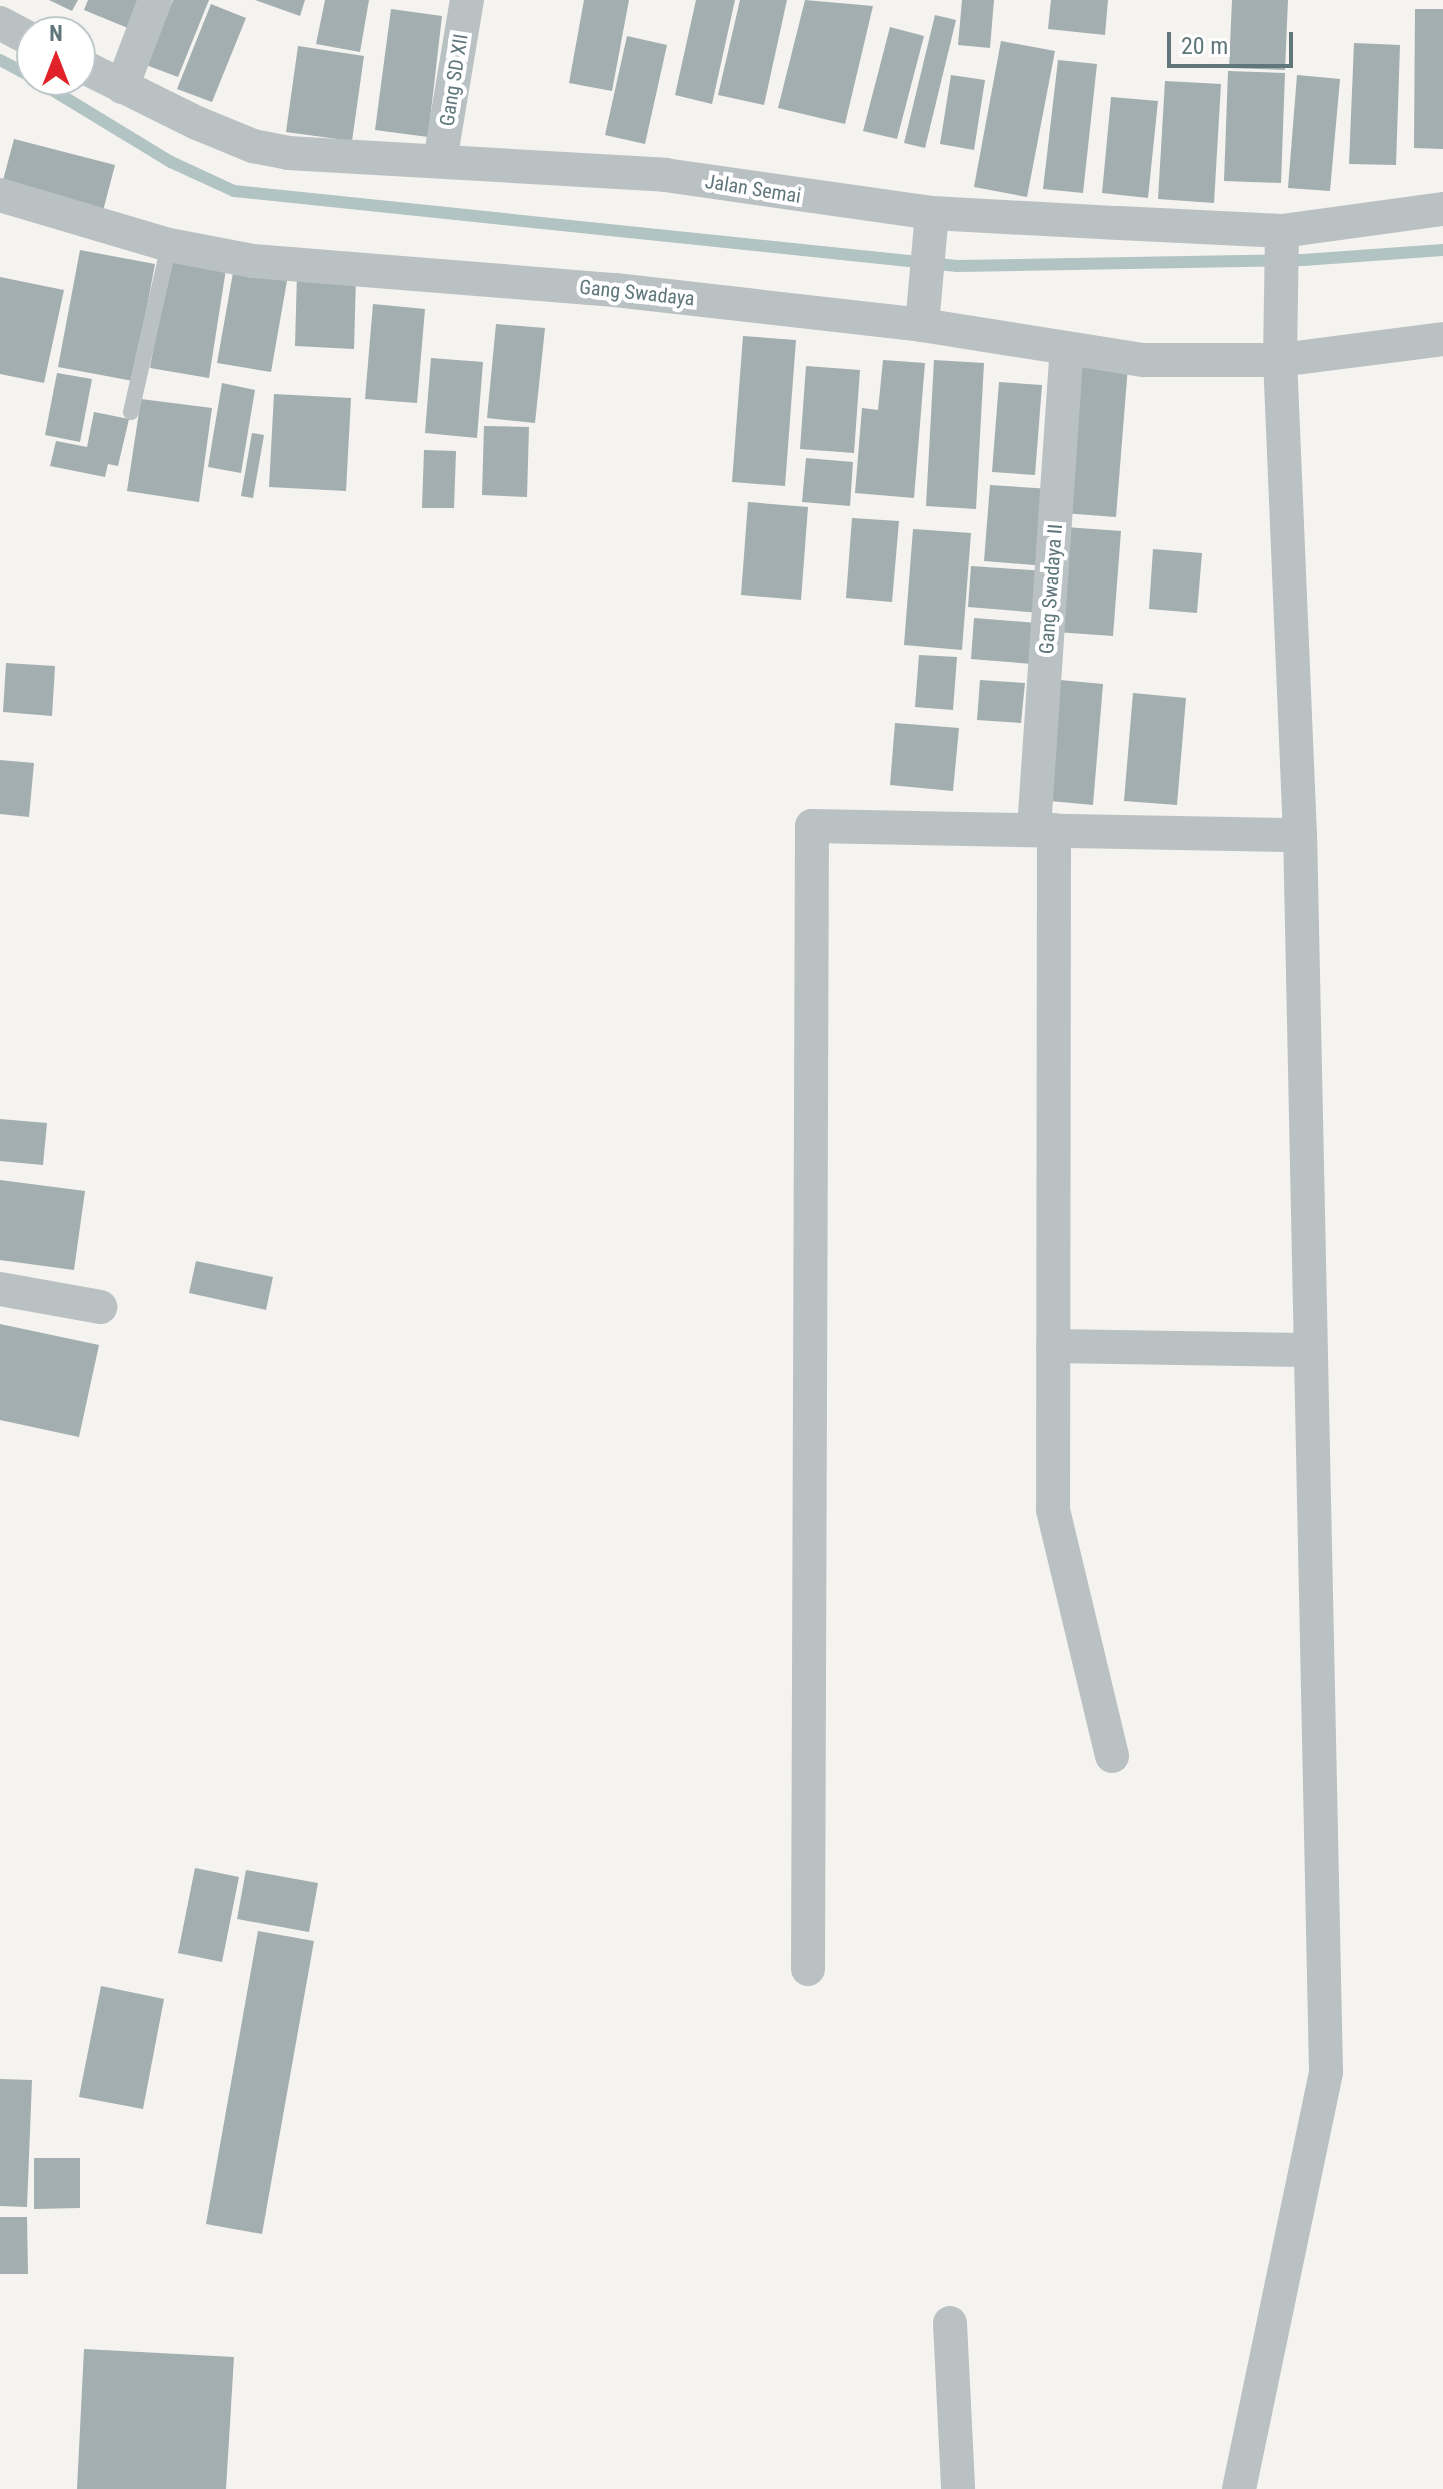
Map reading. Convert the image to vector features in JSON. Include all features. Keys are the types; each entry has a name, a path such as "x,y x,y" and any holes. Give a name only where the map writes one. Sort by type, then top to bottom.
{"street":[{"path":"122,87 155,0"},
{"name":"Gang SD XII","path":"440,161 467,0"},
{"name":"Jalan Semai","path":"96,73 253,146 288,153 665,175 930,226 1282,244 1443,209"},
{"name":"Gang Swadaya","path":"0,195 169,245 253,261 923,314 1067,350 1144,360 1280,348 1443,339"},
{"path":"923,314 930,226"},
{"path":"1239,2489 1326,2072 1319,1609 1307,1350 1300,835 1280,348 1282,244"},
{"name":"Gang Swadaya II","path":"1067,350 1044,829 1053,1510 1112,1756"},
{"path":"808,1969 812,826 1300,835"},
{"path":"0,1289 100,1307"},
{"path":"1053,1346 1307,1350"},
{"path":"950,2323 958,2489"}],"lane":[{"path":"131,412 169,245"}],"building":[{"path":"49,0 78,0 72,11"},
{"path":"88,0 148,0 135,31 84,10"},
{"path":"173,0 209,0 178,77 146,65"},
{"path":"255,0 305,0 300,16"},
{"path":"325,0 369,0 360,52 316,44"},
{"path":"584,0 629,0 612,91 569,83"},
{"path":"696,0 735,0 712,104 675,95"},
{"path":"740,0 787,0 764,105 718,95"},
{"path":"805,0 873,6 845,124 778,108"},
{"path":"962,0 994,0 990,48 958,45"},
{"path":"1051,0 1108,0 1105,35 1048,29"},
{"path":"1232,0 1288,0 1285,70 1229,68"},
{"path":"211,4 246,18 212,102 177,89"},
{"path":"391,9 442,16 428,137 375,130"},
{"path":"1415,9 1443,9 1443,149 1414,148"},
{"path":"935,15 956,20 925,148 904,143"},
{"path":"890,27 924,36 897,139 863,131"},
{"path":"627,36 667,45 645,144 605,135"},
{"path":"1001,41 1055,51 1027,197 974,187"},
{"path":"1354,43 1400,45 1396,165 1349,164"},
{"path":"298,46 364,56 352,141 286,132"},
{"path":"1058,60 1097,64 1083,193 1043,189"},
{"path":"1228,71 1285,73 1281,183 1224,181"},
{"path":"951,75 985,80 974,150 940,144"},
{"path":"1297,75 1340,79 1330,191 1288,188"},
{"path":"1165,81 1221,84 1214,203 1158,199"},
{"path":"1111,97 1158,101 1148,198 1102,193"},
{"path":"14,139 115,165 103,211 2,184"},
{"path":"80,250 155,264 133,381 58,367"},
{"path":"168,260 226,269 209,378 150,368"},
{"path":"234,267 288,275 271,372 217,363"},
{"path":"297,273 356,276 354,349 295,346"},
{"path":"0,277 64,290 44,383 0,374"},
{"path":"373,304 425,309 417,403 365,399"},
{"path":"496,324 545,328 535,423 487,418"},
{"path":"743,336 796,340 785,486 732,482"},
{"path":"431,358 483,362 477,438 425,433"},
{"path":"883,360 925,363 914,498 855,493 862,408 878,410"},
{"path":"934,360 984,363 976,509 926,506"},
{"path":"1074,362 1128,366 1116,517 1062,513"},
{"path":"806,366 860,370 854,453 800,449"},
{"path":"57,373 92,379 80,442 45,435"},
{"path":"999,382 1042,385 1035,475 992,472"},
{"path":"222,383 255,390 241,473 208,467"},
{"path":"274,394 351,398 346,491 269,487"},
{"path":"141,399 212,408 199,502 127,491"},
{"path":"94,412 129,419 118,466 108,464 105,477 50,466 56,441 87,447"},
{"path":"484,426 529,427 527,497 482,495"},
{"path":"252,433 264,435 253,498 241,496"},
{"path":"424,450 456,451 454,508 422,508"},
{"path":"806,458 853,462 850,506 802,502"},
{"path":"990,485 1051,489 1046,566 984,561"},
{"path":"748,502 808,507 801,600 741,595"},
{"path":"852,518 899,521 892,602 846,598"},
{"path":"1065,527 1121,531 1113,636 1056,632"},
{"path":"913,529 971,533 962,650 904,645"},
{"path":"1153,549 1202,553 1197,613 1149,609"},
{"path":"971,566 1045,571 1041,613 968,607"},
{"path":"974,618 1037,623 1033,664 971,659"},
{"path":"919,655 957,657 953,710 915,707"},
{"path":"6,663 55,666 52,716 3,712"},
{"path":"980,680 1025,683 1021,723 977,720"},
{"path":"1060,680 1103,684 1093,805 1050,801"},
{"path":"1133,693 1186,698 1177,805 1124,801"},
{"path":"895,723 959,728 953,791 890,785"},
{"path":"0,760 34,763 29,817 0,814"},
{"path":"0,1119 47,1123 43,1165 0,1161"},
{"path":"0,1180 85,1191 74,1270 0,1260"},
{"path":"196,1261 273,1277 266,1310 189,1293"},
{"path":"0,1324 99,1345 79,1437 0,1420"},
{"path":"195,1868 239,1877 222,1962 178,1953"},
{"path":"246,1870 318,1883 309,1932 237,1919"},
{"path":"258,1931 314,1941 262,2234 206,2224"},
{"path":"101,1986 164,1999 143,2109 79,2097"},
{"path":"0,2079 32,2080 27,2207 0,2206"},
{"path":"34,2158 80,2158 80,2208 34,2209"},
{"path":"0,2217 27,2217 28,2274 0,2274"},
{"path":"84,2349 234,2357 226,2489 77,2489"}],"waterway":[{"path":"0,60 16,68"},
{"path":"62,96 171,162 234,191 957,266 1303,260 1443,250"}]}
